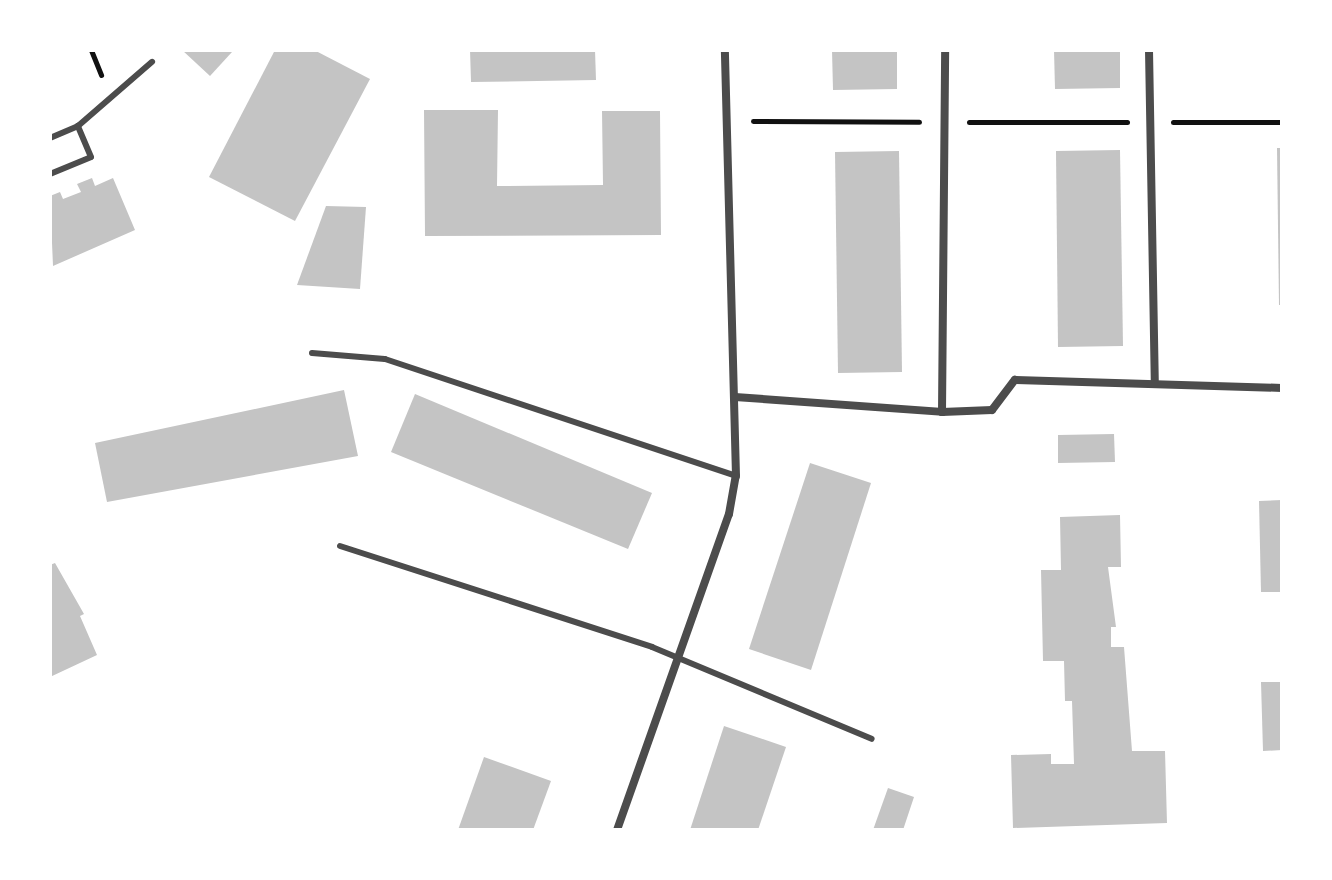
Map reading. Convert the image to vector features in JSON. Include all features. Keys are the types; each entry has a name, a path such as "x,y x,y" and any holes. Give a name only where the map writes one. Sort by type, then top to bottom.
{"street":[{"path":"617,830 729,514 736,476 725,50"},
{"path":"942,412 945,50"},
{"path":"1149,50 1155,383"},
{"path":"735,397 942,412 992,410 1015,380 1282,388"}],"lane":[{"path":"50,138 78,126 152,62"},
{"path":"50,174 91,157 78,126"},
{"path":"312,353 385,359 736,476"},
{"path":"340,546 563,615 678,658 872,739"}],"path":[{"path":"728,121 1282,122"}],"building":[{"path":"182,50 230,50 232,52 210,76"},
{"path":"275,50 314,50 370,79 295,221 209,177"},
{"path":"470,50 595,50 596,80 471,82"},
{"path":"832,50 897,50 897,89 833,90"},
{"path":"1054,50 1120,50 1120,88 1055,89"},
{"path":"424,110 498,110 497,186 603,185 602,111 660,111 661,235 425,236"},
{"path":"1277,148 1282,148 1282,305 1279,305"},
{"path":"1120,150 1123,346 1058,347 1056,151"},
{"path":"899,151 902,372 838,373 835,152"},
{"path":"92,178 95,186 113,178 135,230 53,266 50,196 60,192 63,199 81,192 77,184"},
{"path":"326,206 366,207 360,289 297,285"},
{"path":"344,390 358,456 107,502 95,443"},
{"path":"415,394 652,493 628,549 391,452"},
{"path":"1114,434 1115,462 1058,463 1058,435"},
{"path":"810,463 871,483 811,670 749,649"},
{"path":"1282,500 1282,592 1261,592 1259,501"},
{"path":"1120,515 1121,567 1108,567 1116,627 1111,627 1111,647 1124,647 1132,751 1165,751 1167,823 1013,828 1011,755 1051,754 1051,764 1074,764 1072,701 1065,701 1064,661 1043,661 1041,570 1061,570 1060,517"},
{"path":"55,563 84,614 80,616 97,655 50,677 50,565"},
{"path":"1261,682 1282,682 1282,750 1263,751"},
{"path":"724,726 786,747 758,830 690,830"},
{"path":"484,757 551,781 533,830 458,830"},
{"path":"888,788 914,797 903,830 873,830"}]}
